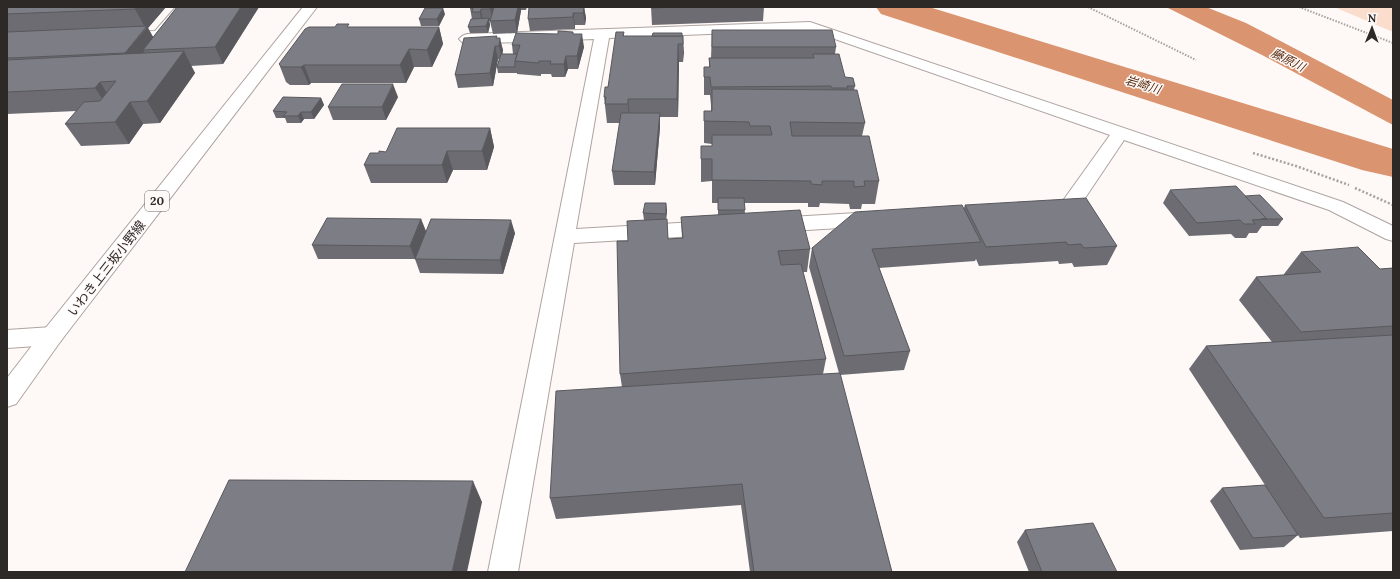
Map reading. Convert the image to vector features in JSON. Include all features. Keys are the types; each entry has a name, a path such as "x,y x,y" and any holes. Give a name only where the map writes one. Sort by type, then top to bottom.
{"street":[{"name":"いわき上三坂小野線","path":"7,397 52,336 310,7"},
{"path":"467,39 810,26 1336,206 1393,234"},
{"path":"503,572 602,34"},
{"path":"1029,211 1068,208 1120,133"},
{"path":"754,226 888,219"},
{"path":"565,237 730,227"},
{"path":"7,339 52,336"}],"lane":[{"path":"119,36 159,34 182,7"}],"path":[{"path":"1088,7 1196,60"},
{"path":"1298,7 1393,43"}],"shaded area":[{"path":"1334,7 1393,7 1393,32"}],"water":[{"name":"藤原川","path":"1166,7 1206,7 1246,23 1393,100 1393,125 1262,55"}],"building":[{"path":"7,7 137,7 135,9 7,14"},
{"path":"177,7 241,7 215,47 143,50"},
{"path":"470,7 491,7 490,9 481,9 480,12 472,12 473,8"},
{"path":"494,7 518,7 515,20 490,21"},
{"path":"529,7 584,7 583,13 573,13 573,17 528,19"},
{"path":"651,7 684,7 651,8"},
{"path":"425,8 443,8 437,19 419,19"},
{"path":"489,18 486,26 468,27 471,19"},
{"path":"337,24 349,24 347,27 439,27 427,50 409,49 400,65 304,65 301,67 282,67 279,64 305,29 309,27 335,27"},
{"path":"147,26 125,53 9,58 7,56 7,32"},
{"path":"712,30 832,30 836,47 712,47"},
{"path":"558,31 582,34 577,56 566,56 564,64 550,64 551,61 539,61 539,63 515,61 520,45 512,45 516,33 558,34"},
{"path":"616,32 624,32 623,36 683,36 683,44 678,44 677,99 628,99 628,104 605,104 605,87 608,87"},
{"path":"653,33 682,33 682,36 652,36"},
{"path":"497,36 496,38 500,38 499,46 495,46 490,73 455,75 464,38"},
{"path":"184,51 147,101 130,102 115,122 65,124 84,102 100,101 116,81 100,82 95,88 7,92 7,60"},
{"path":"501,54 517,54 515,67 497,67"},
{"path":"813,54 839,54 845,77 853,78 855,86 847,86 848,88 832,88 831,86 711,87 710,77 704,77 704,67 710,67 709,58 814,58"},
{"path":"342,84 393,84 382,107 328,107"},
{"path":"712,89 857,90 865,123 790,122 792,136 869,136 879,181 864,181 865,186 854,187 854,181 822,181 822,185 811,184 811,181 712,180 712,159 701,159 701,146 712,146 712,135 772,135 770,126 750,126 749,122 704,121 704,111 712,111"},
{"path":"283,97 321,98 311,112 301,112 298,116 283,116 287,112 273,111"},
{"path":"621,113 660,113 654,172 612,171"},
{"path":"397,128 490,128 482,151 447,151 442,165 364,165 370,153 379,153 379,151 386,152"},
{"path":"1236,186 1267,219 1252,220 1255,224 1244,224 1240,220 1197,223 1170,190"},
{"path":"1260,195 1283,219 1267,219 1245,196"},
{"path":"718,198 744,198 745,210 718,210"},
{"path":"1086,198 1117,246 1084,248 1081,244 1068,245 1066,242 986,247 965,205"},
{"path":"645,203 666,203 666,214 643,213"},
{"path":"962,205 981,242 872,249 910,351 844,356 812,248 855,212"},
{"path":"800,210 810,249 778,251 781,265 801,264 826,359 620,374 617,241 628,241 627,221 667,219 668,239 683,238 681,217"},
{"path":"327,218 421,219 410,246 312,245"},
{"path":"431,219 511,220 500,260 415,259"},
{"path":"1358,247 1380,269 1393,268 1393,326 1301,332 1256,277 1321,272 1301,252"},
{"path":"1393,335 1393,513 1324,518 1206,346"},
{"path":"840,373 892,572 754,572 742,484 550,498 556,391"},
{"path":"229,480 473,481 452,572 185,572"},
{"path":"1265,485 1298,535 1253,538 1222,488"},
{"path":"1093,523 1117,572 1042,572 1025,530"}],"waterway":[{"name":"岩崎川","path":"893,7 1378,160 1393,163"}]}
